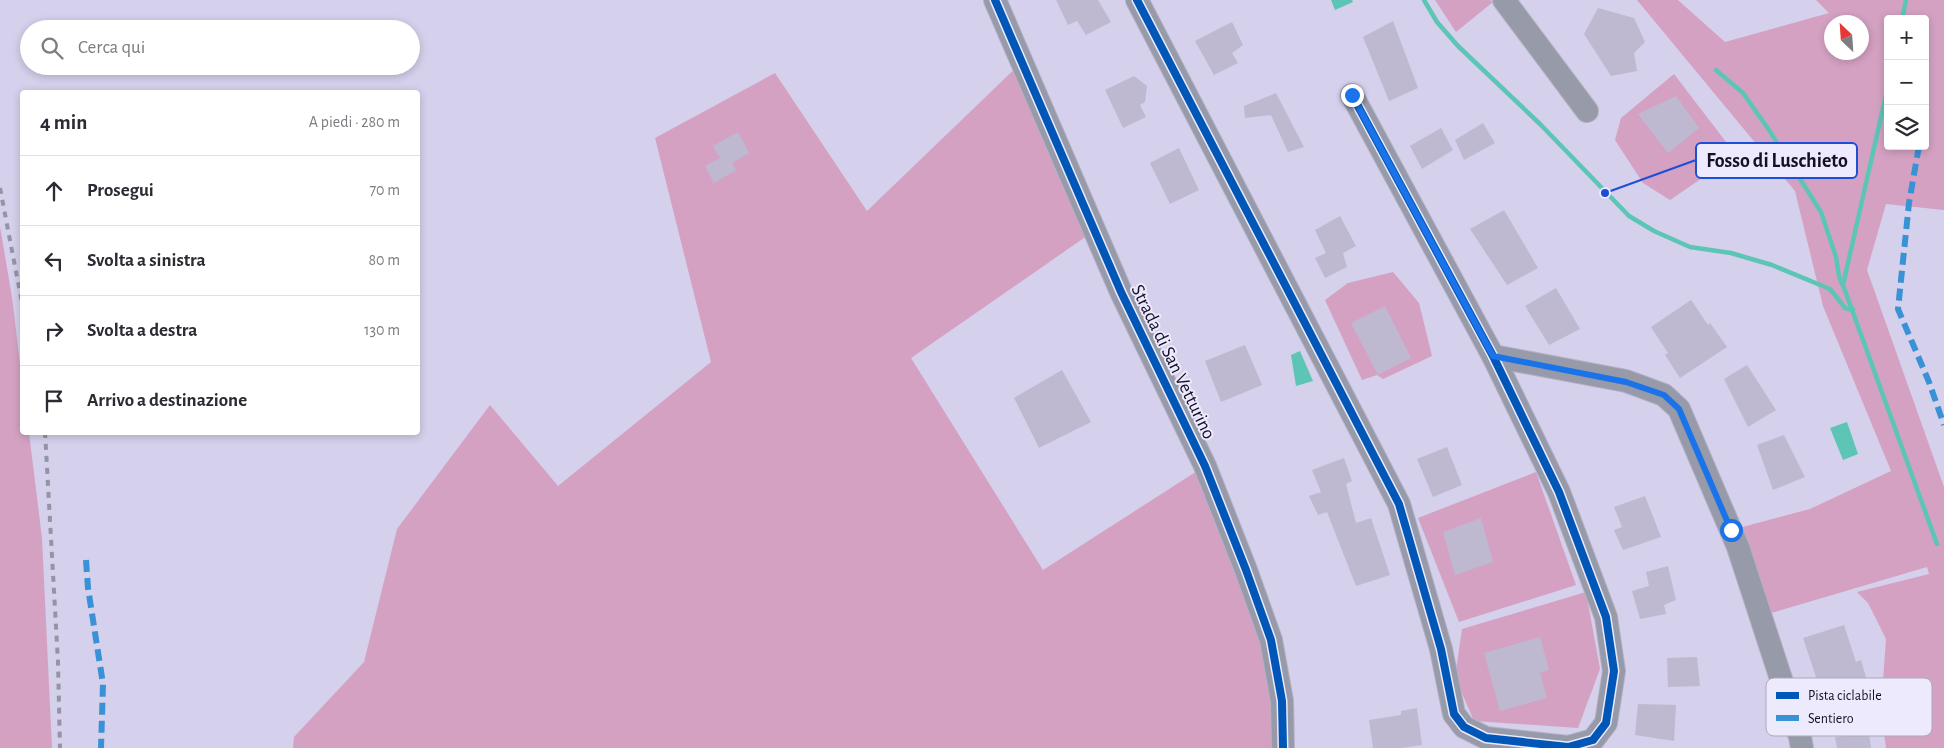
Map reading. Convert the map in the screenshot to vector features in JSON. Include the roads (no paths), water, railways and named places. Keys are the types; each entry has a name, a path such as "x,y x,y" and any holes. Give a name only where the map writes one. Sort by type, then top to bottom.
{"street":[{"name":"Strada di San Vetturino","path":"995,0 1121,292 1205,466 1246,570 1271,640 1282,701 1283,748"},
{"path":"1137,0 1399,504 1440,649 1454,714 1464,727 1486,738 1568,747 1596,744 1606,723 1614,671 1606,616 1559,492 1493,356 1352,95"},
{"path":"1504,0 1587,111"},
{"path":"1493,356 1626,382 1664,395 1679,409 1738,547 1781,678"}],"waterway":[{"path":"1424,0 1437,22 1458,46 1540,124 1629,216 1654,231 1690,247 1731,253 1772,265 1830,289 1845,308 1853,310"},
{"path":"1903,15 1906,0"},
{"path":"1716,70 1743,93 1821,212 1836,257 1842,284"},
{"path":"1884,104 1843,285 1937,544"}],"railway":[{"path":"0,188 20,293"},
{"path":"45,435 58,662 60,748"}],"place":[{"name":"Fosso di Luschieto","path":"1605,193"}]}
